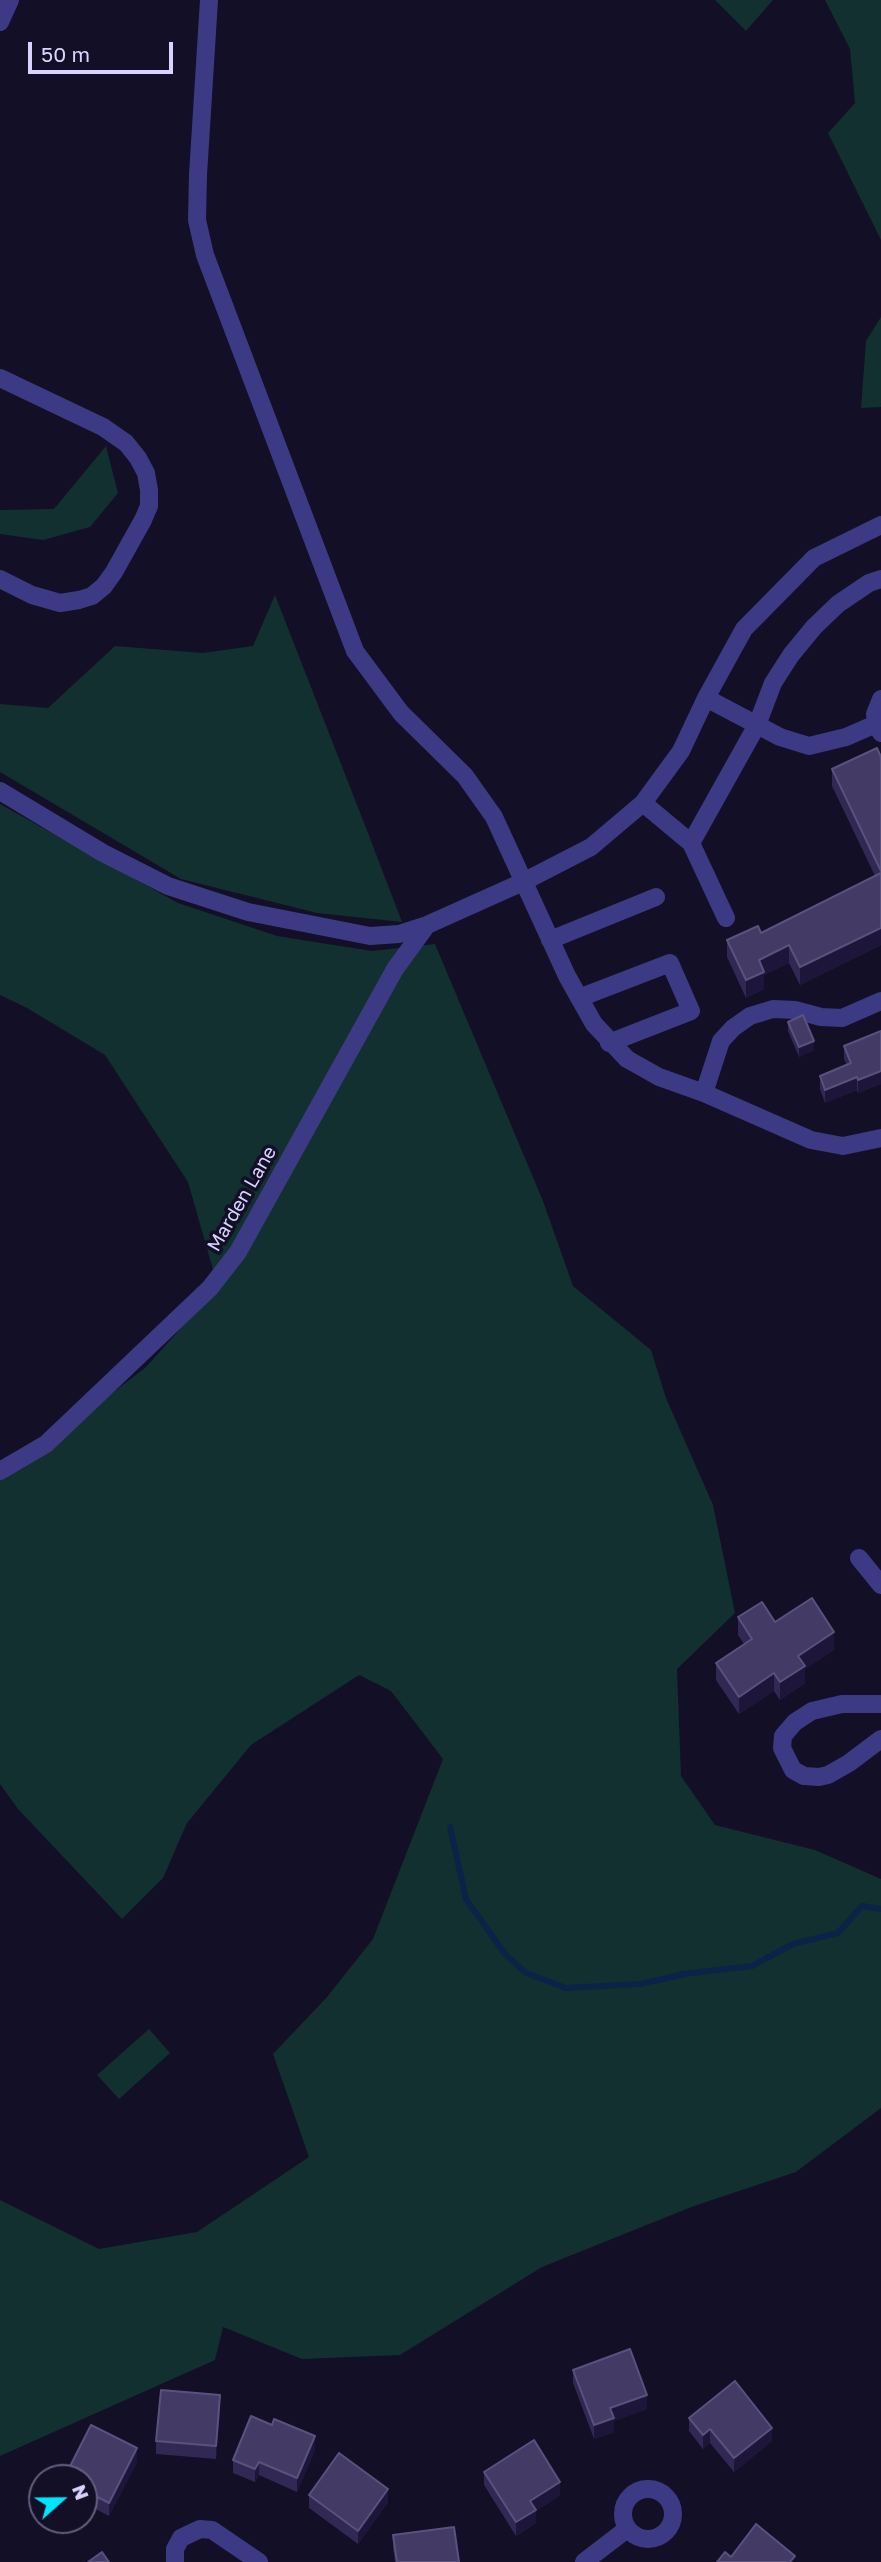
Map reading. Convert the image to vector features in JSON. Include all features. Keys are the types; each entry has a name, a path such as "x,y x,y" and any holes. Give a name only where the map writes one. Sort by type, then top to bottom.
{"street":[{"path":"0,22 10,0"},
{"path":"209,0 197,220 205,255 355,651 401,713 466,776 494,817 579,998 609,1043 627,1059 659,1077 704,1093 811,1140 828,1145 858,1145 881,1138"},
{"path":"0,378 103,426 126,443 146,473 149,490 149,506 137,531 114,572 92,596 60,603 32,595 0,579"},
{"path":"0,790 103,853 168,886 248,912 370,936 399,934 427,925 523,882 591,847 643,803 681,751 706,698 744,629 814,558 881,525"},
{"path":"691,843 757,725 773,683 814,627 838,604 869,583 881,579"},
{"path":"706,698 780,737 809,746 878,729 875,715 881,699"},
{"path":"643,803 691,843 726,918"},
{"path":"550,940 656,898"},
{"name":"Marden Lane","path":"0,1471 46,1444 210,1288 238,1252 396,969 427,925"},
{"path":"579,998 670,962 691,1011 609,1043"},
{"path":"704,1093 722,1041 733,1028 750,1016 773,1009 842,1018 881,1002"},
{"path":"859,1558 881,1585"},
{"path":"881,1704 842,1704 812,1711 795,1722 783,1736 782,1748 793,1770 804,1776 819,1777 849,1763 881,1740"},
{"path":"175,2562 175,2549 181,2538 200,2529 212,2530 259,2562"},
{"path":"584,2562 627,2529"}],"green space":[{"path":"715,0 773,0 746,31"},
{"path":"825,0 881,0 881,240 828,133 855,103 850,49"},
{"path":"881,317 881,407 861,408 866,341"},
{"path":"106,446 118,493 90,527 43,540 0,534 0,510 54,509"},
{"path":"275,595 402,922 317,913 181,879 0,772 0,704 48,708 115,646 203,653 253,646"},
{"path":"0,804 178,903 277,936 372,951 435,944 543,1201 573,1286 651,1350 666,1398 713,1505 735,1613 677,1669 681,1776 715,1825 815,1850 881,1879 881,2108 796,2172 694,2206 542,2267 400,2355 302,2359 223,2327 215,2360 0,2456 0,2200 99,2249 197,2232 309,2157 273,2054 327,1997 373,1939 443,1759 391,1691 359,1675 251,1745 187,1823 163,1878 122,1919 18,1809 0,1784 0,1467 46,1444 146,1367 218,1287 188,1182 105,1055 27,1008 0,995"},
{"path":"149,2029 170,2053 119,2099 97,2075"}],"building":[{"path":"877,748 881,757 881,871 832,769"},
{"path":"881,873 881,928 800,967 789,945 759,960 764,972 746,980 727,940 758,926 761,933"},
{"path":"803,1015 814,1041 799,1047 788,1022"},
{"path":"881,1031 881,1071 825,1090 820,1076 851,1063 844,1046"},
{"path":"812,1598 834,1632 798,1656 805,1666 780,1682 774,1673 739,1697 716,1663 752,1639 738,1617 762,1602 775,1622"},
{"path":"630,2349 647,2395 610,2408 614,2418 594,2425 573,2370"},
{"path":"735,2381 772,2428 734,2458 710,2429 703,2435 689,2418"},
{"path":"161,2390 220,2395 216,2446 156,2441"},
{"path":"251,2416 272,2425 274,2419 315,2436 297,2478 259,2462 255,2469 233,2460"},
{"path":"91,2425 137,2448 109,2503 98,2497 98,2464 71,2464"},
{"path":"534,2440 560,2482 530,2501 536,2510 516,2522 484,2472"},
{"path":"339,2453 388,2489 358,2531 309,2495"},
{"path":"756,2524 795,2556 790,2562 717,2562 725,2552 731,2557"},
{"path":"454,2527 459,2562 397,2562 393,2535"},
{"path":"102,2552 109,2562 88,2562"}],"waterway":[{"path":"450,1827 466,1899 505,1954 526,1973 566,1988 641,1984 684,1974 752,1966 793,1944 838,1933 862,1906 881,1909"}]}
